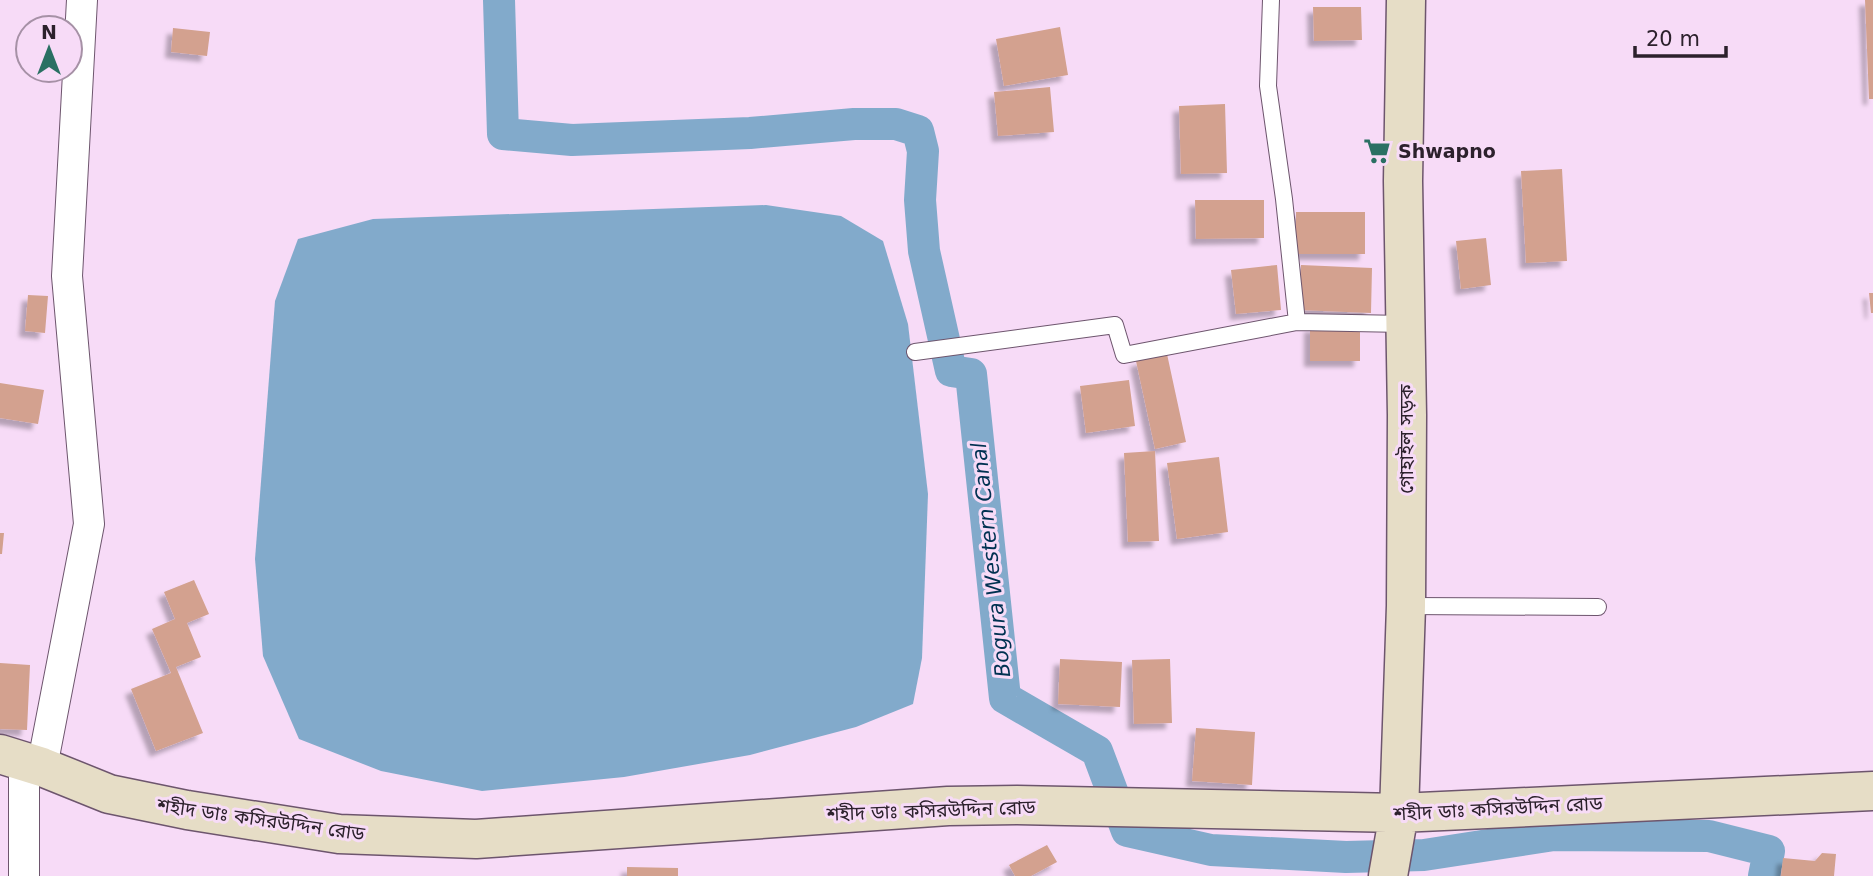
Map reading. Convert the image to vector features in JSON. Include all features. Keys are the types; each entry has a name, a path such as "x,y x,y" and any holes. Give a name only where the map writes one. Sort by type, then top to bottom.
{"street":[{"path":"24,876 22,761 89,524 66,276 82,0"},
{"name":"গোহাইল সড়ক","path":"1388,876 1397,823 1406,606 1403,181 1406,0"},
{"name":"শহীদ ডাঃ কসিরউদ্দিন রোড","path":"22,761 109,794 187,810 339,834 476,839 948,806 1139,807 1397,823 1873,791"}],"lane":[{"path":"1271,0 1268,86 1297,322"},
{"path":"923,351 1115,325 1124,355 1297,322 1405,324"},
{"path":"1406,606 1598,607"}],"water":[{"path":"766,205 841,216 883,241 908,324 928,494 922,658 913,704 856,727 750,755 624,777 482,791 381,771 299,739 263,656 255,559 275,301 298,239 373,219"}],"building":[{"path":"1865,0 1873,0 1873,99 1869,99"},
{"path":"1313,7 1361,7 1362,40 1314,41"},
{"path":"1060,27 1068,75 1004,86 996,39"},
{"path":"173,28 210,32 207,56 171,52"},
{"path":"1050,87 1054,132 998,136 994,92"},
{"path":"1225,104 1227,173 1181,174 1179,106"},
{"path":"1562,169 1567,261 1526,263 1521,171"},
{"path":"1195,200 1264,200 1264,238 1196,239"},
{"path":"1296,212 1365,212 1365,254 1296,254"},
{"path":"1486,238 1491,285 1461,289 1456,241"},
{"path":"1277,265 1281,310 1236,314 1231,270"},
{"path":"1301,265 1372,268 1371,313 1299,310"},
{"path":"1869,293 1873,293 1873,313 1871,313"},
{"path":"28,295 48,296 45,333 25,331"},
{"path":"1310,326 1360,326 1360,361 1310,361"},
{"path":"1167,354 1186,442 1155,449 1136,361"},
{"path":"1129,380 1135,426 1086,433 1080,386"},
{"path":"0,383 44,390 38,424 0,418"},
{"path":"1155,451 1159,541 1128,542 1124,453"},
{"path":"1219,457 1228,532 1177,539 1167,463"},
{"path":"0,533 4,533 2,554 0,554"},
{"path":"194,580 209,614 187,623 201,657 176,667 203,733 156,751 131,689 171,673 152,629 175,619 164,592"},
{"path":"1060,659 1122,662 1120,707 1058,704"},
{"path":"1170,659 1172,723 1134,724 1132,660"},
{"path":"0,663 30,665 27,730 0,729"},
{"path":"1196,728 1255,732 1252,785 1192,781"},
{"path":"1047,845 1057,862 1031,876 1015,876 1009,865"},
{"path":"1822,853 1836,854 1834,876 1781,876 1783,858 1815,861"},
{"path":"627,867 678,868 678,876 627,876"}],"waterway":[{"name":"Bogura Western Canal","path":"499,0 503,134 572,140 750,133 854,124 896,124 918,131 923,151 920,200 924,251 951,371 971,374 1005,698 1097,751 1127,831 1211,850 1346,857 1424,855 1554,835 1709,836 1769,851 1764,876"}],"place":[{"name":"Shwapno","path":"1377,151"}]}
